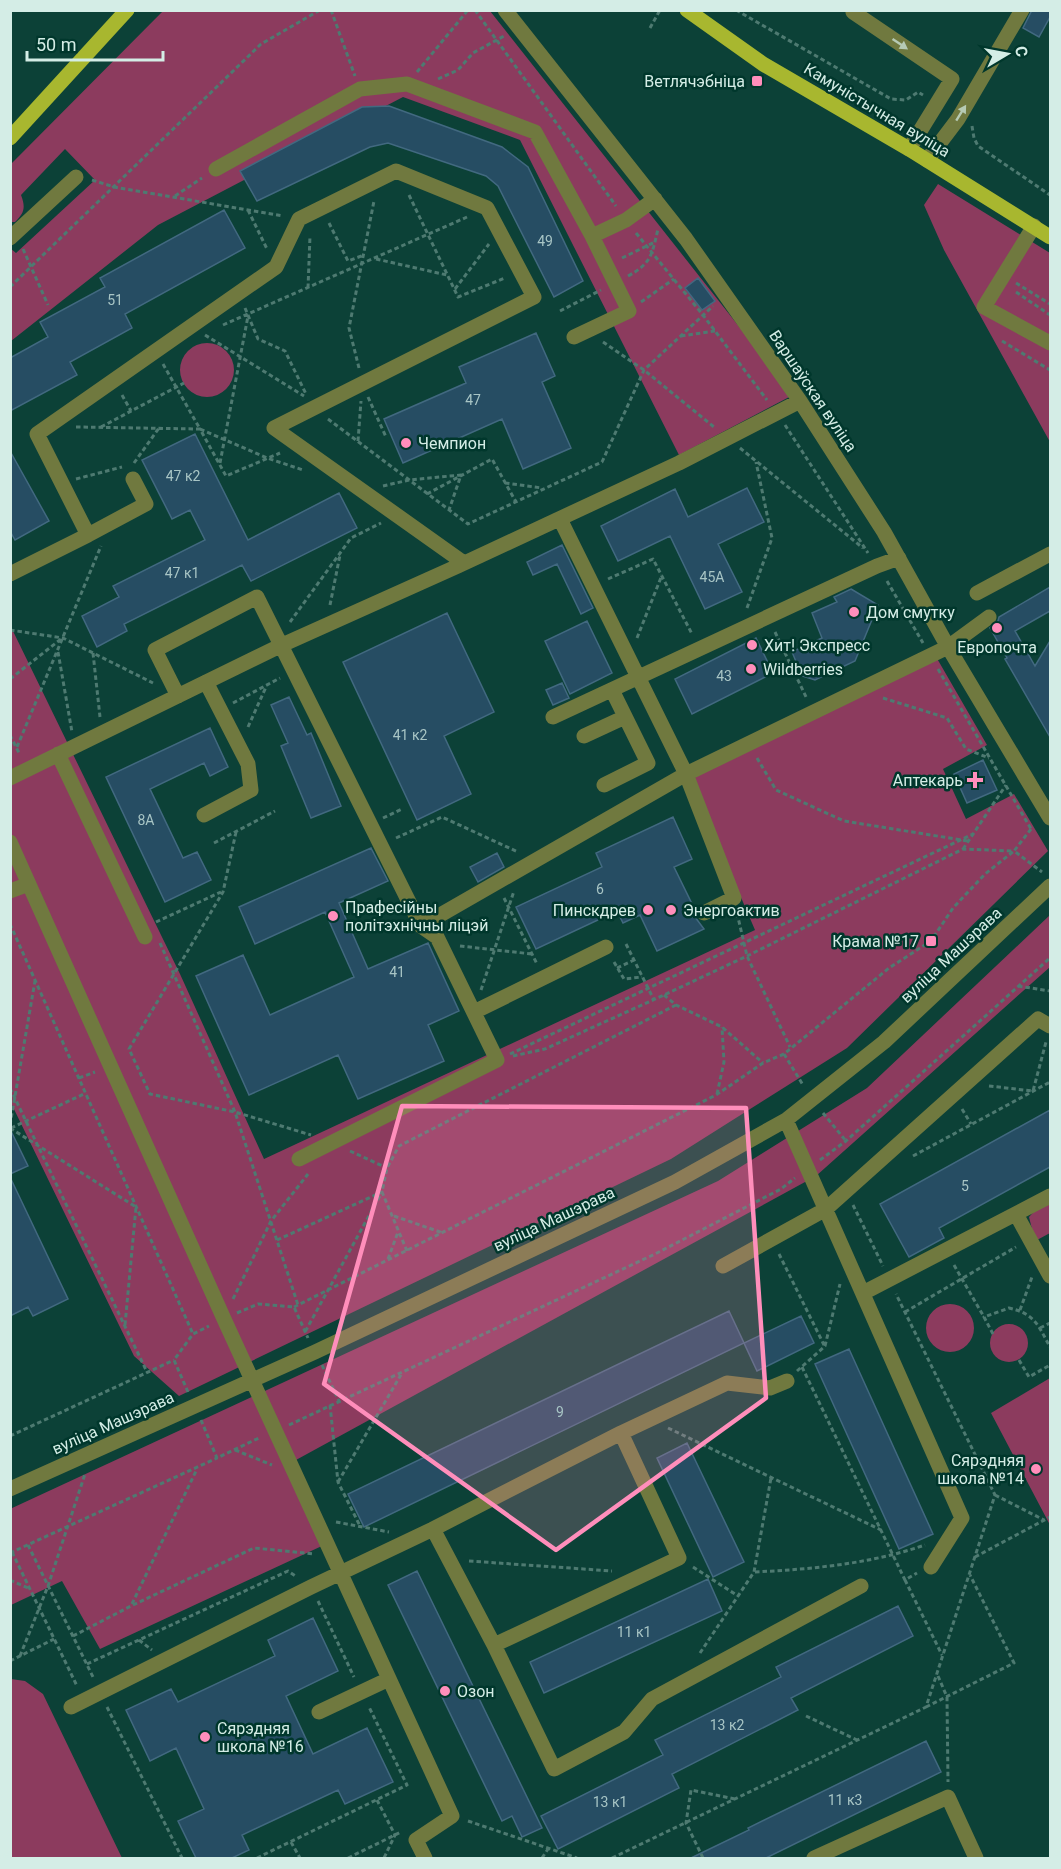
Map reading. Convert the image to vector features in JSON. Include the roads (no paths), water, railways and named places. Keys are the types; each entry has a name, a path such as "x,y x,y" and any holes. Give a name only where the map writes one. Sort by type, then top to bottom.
{"main road":[{"path":"10,138 54,93 127,10"},
{"name":"Камуністычная вуліца","path":"684,11 763,64 909,149 1050,237"}],"street":[{"name":"Варшаўская вуліца","path":"505,10 655,199 800,401 899,558 948,647 1047,811"},
{"path":"854,10 853,12 952,79 909,149"},
{"path":"927,160 958,119 1022,10"},
{"path":"216,169 360,88 412,86 535,132 592,236 628,311 574,337"},
{"path":"88,535 37,434 276,267 311,213 396,171 487,208 534,297 274,428 464,563"},
{"path":"16,243 76,177"},
{"path":"592,236 626,220 655,199"},
{"path":"1034,226 984,307 1050,343"},
{"path":"10,778 206,682 281,642 326,625 560,519 679,463 800,401"},
{"path":"10,574 146,504 133,479"},
{"path":"560,519 686,774 734,898 704,913"},
{"path":"977,594 1050,554"},
{"path":"553,717 877,566 899,558"},
{"path":"178,696 155,650 257,597 421,926 437,937 498,1060 299,1159"},
{"path":"421,926 686,774 948,647 989,617"},
{"path":"204,815 251,790 248,764 206,682"},
{"path":"604,785 648,764 612,690"},
{"path":"584,736 625,717"},
{"path":"58,754 146,930"},
{"path":"10,842 251,1380 342,1572 452,1816 416,1840 425,1858"},
{"path":"10,891 29,884"},
{"name":"вуліца Машэрава","path":"10,1489 251,1380 675,1182 786,1120 884,1042 1050,886"},
{"path":"474,1012 606,947"},
{"path":"723,1266 826,1209 1038,1019 1050,1026"},
{"path":"786,1120 962,1518 931,1567"},
{"path":"863,1293 1050,1196"},
{"path":"1016,1214 1049,1272"},
{"path":"77,1704 433,1529 621,1433 727,1383 770,1388 787,1381"},
{"path":"494,1645 679,1558 621,1433"},
{"path":"433,1529 494,1645 554,1769 624,1732 652,1699 861,1586"},
{"path":"319,1712 389,1679"},
{"path":"814,1858 948,1797 976,1858"}],"place":[{"name":"Ветлячэбніца","path":"757,81"},
{"name":"Чемпион","path":"406,443"},
{"name":"Дом смутку","path":"854,612"},
{"name":"Европочта","path":"997,628"},
{"name":"Хит! Экспресс","path":"752,645"},
{"name":"Wildberries","path":"751,669"},
{"name":"Аптекарь","path":"975,780"},
{"name":"Пинскдрев","path":"648,910"},
{"name":"Энергоактив","path":"671,910"},
{"name":"Прафесійны політэхнічны ліцэй","path":"333,916"},
{"name":"Крама №17","path":"931,941"},
{"name":"Сярэдняя школа №14","path":"1036,1469"},
{"name":"Озон","path":"445,1691"},
{"name":"Сярэдняя школа №16","path":"205,1737"}]}
